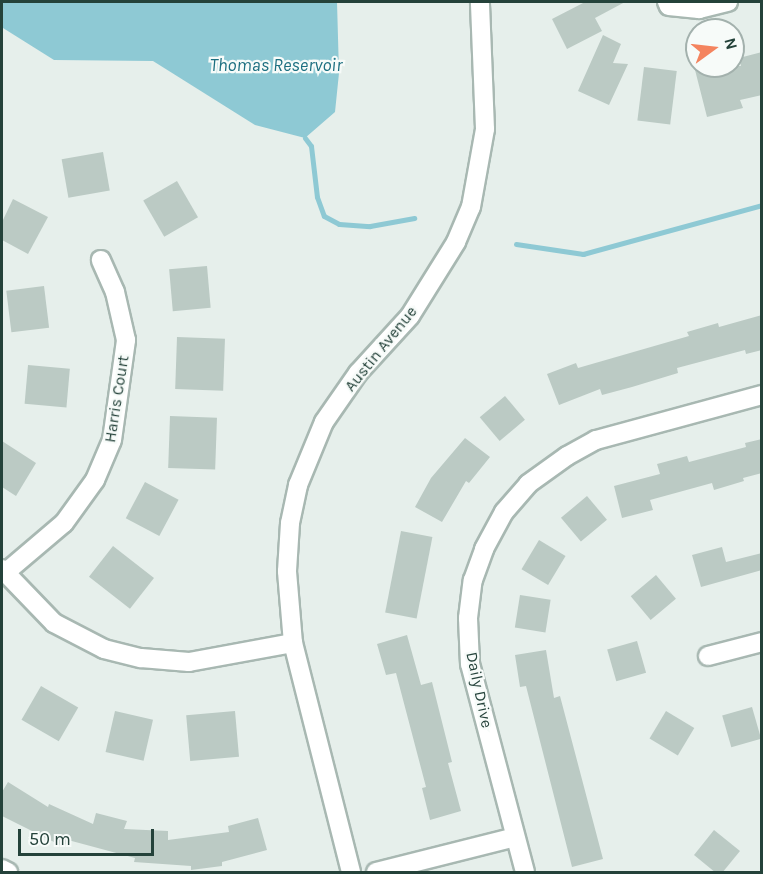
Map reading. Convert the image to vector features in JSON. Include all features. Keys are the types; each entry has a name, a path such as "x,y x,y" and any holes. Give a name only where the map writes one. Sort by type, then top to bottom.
{"street":[{"name":"Austin Avenue","path":"351,873 293,643 286,571 290,524 298,485 324,422 358,373 410,316 456,242 471,207 485,129 480,2"},
{"path":"667,2 669,6 699,9 728,2"},
{"name":"Harris Court","path":"3,571 64,523 95,480 112,440 122,386 126,340 115,292 101,261"},
{"name":"Daily Drive","path":"525,873 470,664 468,618 473,580 484,549 499,521 528,484 567,456 596,440 762,395"},
{"path":"3,571 54,623 104,649 141,658 189,662 293,643"},
{"path":"708,656 762,642"},
{"path":"376,873 515,837"},
{"path":"2,869 8,873"}],"water":[{"name":"Thomas Reservoir","path":"2,2 337,2 339,73 335,112 305,138 255,125 153,61 54,60 3,28"}],"building":[{"path":"585,2 625,2 595,18 602,31 567,49 552,19"},
{"path":"603,35 621,44 613,63 628,64 609,105 578,91"},
{"path":"762,52 762,95 740,100 743,108 707,117 697,78 745,78 745,56"},
{"path":"644,67 677,71 670,125 637,121"},
{"path":"103,152 110,190 68,198 62,159"},
{"path":"177,181 198,217 164,237 143,201"},
{"path":"13,199 48,217 28,254 2,240 2,222"},
{"path":"207,266 211,308 173,311 169,269"},
{"path":"44,286 49,328 11,332 6,291"},
{"path":"762,315 762,350 746,354 745,350 677,368 678,373 632,387 602,395 600,389 559,405 547,374 576,363 578,368 689,336 687,332 718,323 719,327"},
{"path":"177,337 225,339 223,391 175,389"},
{"path":"28,365 70,369 66,408 25,404"},
{"path":"505,396 525,420 500,441 480,417"},
{"path":"170,416 217,418 215,470 168,468"},
{"path":"465,438 490,457 469,483 466,481 442,522 415,507 431,478"},
{"path":"762,439 762,473 714,490 712,483 650,500 653,510 622,518 614,486 660,474 657,464 687,456 689,462 746,447 745,443"},
{"path":"2,441 36,463 16,496 2,487"},
{"path":"145,482 179,500 159,536 126,518"},
{"path":"587,496 607,520 581,542 561,518"},
{"path":"401,531 432,537 417,619 385,612"},
{"path":"539,540 566,556 548,585 521,569"},
{"path":"113,546 154,578 130,609 89,577"},
{"path":"722,547 726,562 762,553 762,570 701,587 692,555"},
{"path":"656,575 676,599 651,620 631,596"},
{"path":"520,595 551,600 545,632 515,628"},
{"path":"407,635 421,685 432,682 452,762 448,763 461,811 430,820 422,788 426,787 396,673 386,675 377,644"},
{"path":"637,641 646,673 616,681 607,650"},
{"path":"546,650 554,698 560,696 603,859 572,867 526,686 520,687 515,655"},
{"path":"41,686 78,708 59,741 22,720"},
{"path":"752,707 761,739 731,747 722,716"},
{"path":"115,711 153,720 144,761 106,752"},
{"path":"235,711 239,757 190,761 186,715"},
{"path":"666,711 694,728 678,755 650,738"},
{"path":"8,782 48,807 49,804 93,824 96,813 127,821 124,829 168,831 168,840 229,832 228,826 258,818 267,850 222,862 222,866 191,870 191,866 134,862 135,858 68,840 64,847 2,816 2,792"},
{"path":"714,830 740,851 722,873 716,873 694,855"}],"waterway":[{"path":"305,138 311,146 317,197 324,216 339,224 370,226 414,218"},
{"path":"516,244 583,254 762,205"}]}
